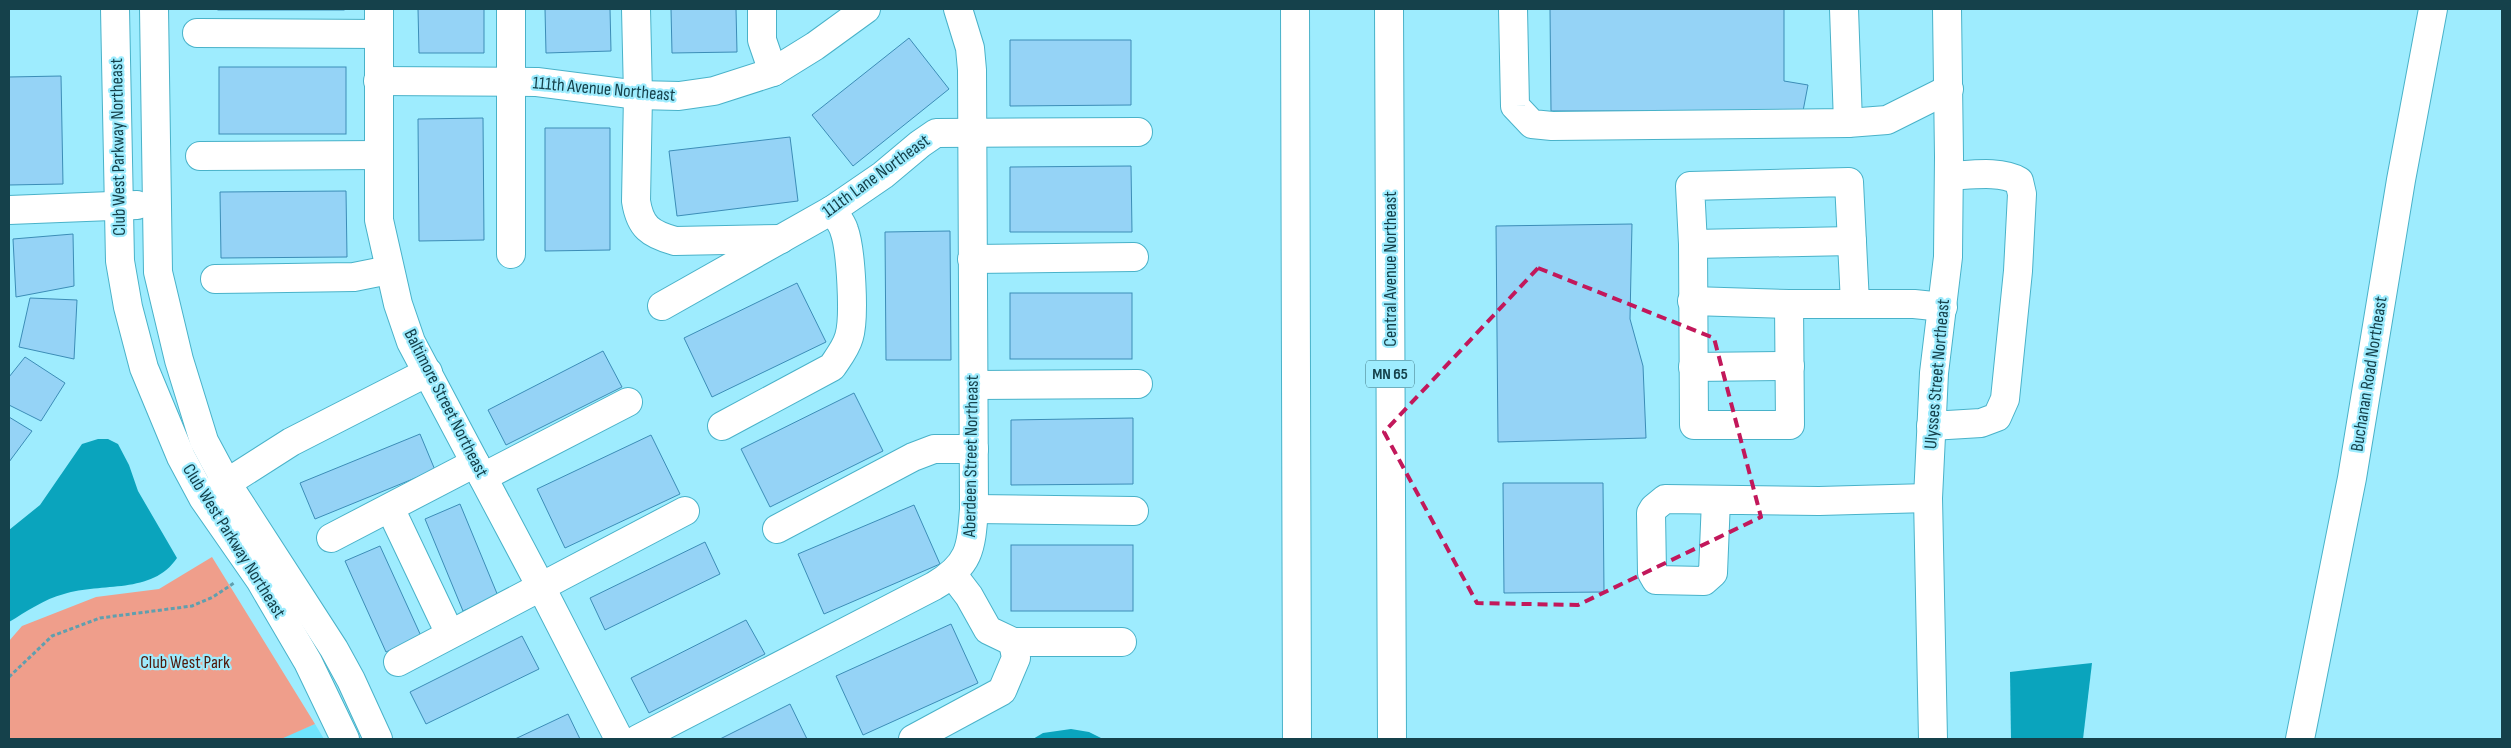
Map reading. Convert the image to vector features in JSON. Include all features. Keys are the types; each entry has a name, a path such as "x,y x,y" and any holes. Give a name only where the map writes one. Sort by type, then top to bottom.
{"main road":[{"name":"Club West Parkway Northeast","path":"116,9 120,261 128,308 144,368 176,448 203,498 270,596 324,691 345,739"},
{"name":"Club West Parkway Northeast","path":"154,9 158,272 179,360 204,441 226,482 334,649 351,680 378,739"},
{"path":"511,9 511,254"},
{"path":"636,9 638,95 636,201 638,216 646,228 659,236 675,241 784,239"},
{"path":"762,9 762,40 773,72"},
{"name":"111th Avenue Northeast","path":"378,81 511,82 568,85 638,95 679,96 714,91 773,72 815,46 866,9"},
{"path":"1294,9 1297,739"},
{"name":"Central Avenue Northeast","path":"1388,9 1392,739"},
{"path":"1513,9 1515,106 1532,124 1561,126 1848,123 1887,120 1949,89"},
{"path":"1844,9 1848,123"},
{"name":"Ulysses Street Northeast","path":"1933,739 1928,498 1931,426 1948,258 1949,89 1947,9"},
{"name":"Buchanan Road Northeast","path":"2300,739 2352,478 2401,180 2434,9"},
{"name":"Aberdeen Street Northeast","path":"638,739 953,575 965,560 972,537 974,509 973,133 972,70 967,12"},
{"path":"197,33 379,21"},
{"name":"Baltimore Street Northeast","path":"379,21 379,220 389,270 411,342 619,739"},
{"name":"111th Lane Northeast","path":"662,306 784,239 832,210 883,175 936,133 1138,132"},
{"path":"200,156 379,155"},
{"path":"1931,426 1981,423 1997,417 2005,399 2018,271 2022,194 2019,181 2012,177 1998,175 1949,176"},
{"path":"1789,304 1790,425 1694,425 1692,301 1694,244 1690,186 1849,182 1855,303"},
{"path":"9,210 119,205 156,206"},
{"path":"722,426 818,376 832,367 842,352 850,336 851,303 848,246 844,228 832,210"},
{"path":"1694,244 1852,241"},
{"path":"972,259 1134,257"},
{"path":"214,279 354,277 389,270"},
{"path":"1692,301 1789,304 1914,304 1943,307"},
{"path":"1694,367 1790,366"},
{"path":"203,498 291,442 428,372"},
{"path":"974,385 1138,384"},
{"path":"331,538 390,508 628,402"},
{"path":"777,529 913,457 934,449 974,449"},
{"path":"1716,500 1819,501 1928,498"},
{"path":"390,508 450,634"},
{"path":"974,509 1134,510"},
{"path":"398,662 540,585 685,511"},
{"path":"953,575 974,602 988,630 1013,642 1122,642"},
{"path":"913,739 1002,691 1016,658 1013,642"}],"path":[{"path":"9,677 52,636 100,618 192,606 213,597 235,583"}],"highlighted area":[{"path":"1538,268 1714,338 1761,517 1578,605 1477,603 1384,432"}],"shaded area":[{"path":"98,439 108,439 118,444 129,465 138,491 177,558 167,570 154,578 125,585 57,596 35,606 9,622 9,530 40,505 82,444"},
{"path":"2092,663 2083,739 2011,739 2010,672"},
{"path":"315,724 324,739 281,739 283,737"},
{"path":"1071,729 1089,732 1103,739 1033,739 1043,733"}],"green space":[{"name":"Club West Park","path":"212,557 315,724 281,739 9,739 9,641 22,626 96,597 159,589"}],"building":[{"path":"344,9 344,10 218,10"},
{"path":"418,9 484,9 484,53 419,53"},
{"path":"545,9 610,9 611,51 546,53"},
{"path":"671,9 736,9 737,52 672,53"},
{"path":"1550,9 1784,9 1784,81 1808,85 1803,111 1551,111"},
{"path":"909,38 949,89 853,166 812,115"},
{"path":"1010,40 1131,40 1131,105 1010,106"},
{"path":"219,67 346,67 346,134 219,134"},
{"path":"61,76 63,184 9,185 9,77"},
{"path":"483,118 484,240 419,241 418,119"},
{"path":"545,128 610,128 610,250 545,251"},
{"path":"790,137 798,201 677,216 669,151"},
{"path":"1131,166 1132,232 1010,232 1010,167"},
{"path":"346,191 347,257 221,258 220,192"},
{"path":"1632,224 1630,319 1643,366 1646,438 1498,442 1496,226"},
{"path":"950,231 951,360 886,360 885,232"},
{"path":"73,234 74,286 16,297 13,239"},
{"path":"797,283 826,342 712,397 684,338"},
{"path":"1010,293 1132,293 1132,359 1010,359"},
{"path":"30,298 77,300 74,359 19,347"},
{"path":"603,351 622,387 506,445 488,410"},
{"path":"25,357 65,383 41,421 9,405 9,377"},
{"path":"854,393 883,451 770,507 741,449"},
{"path":"9,417 32,431 9,462"},
{"path":"1133,418 1133,484 1011,485 1011,420"},
{"path":"420,434 435,470 315,519 300,483"},
{"path":"651,435 680,494 565,548 537,489"},
{"path":"1503,483 1603,483 1604,592 1504,593"},
{"path":"460,504 498,596 463,611 425,519"},
{"path":"914,505 940,564 824,614 798,554"},
{"path":"705,542 720,574 605,630 590,598"},
{"path":"1011,545 1133,545 1133,611 1011,611"},
{"path":"380,546 421,636 386,652 345,561"},
{"path":"746,620 765,654 649,713 631,678"},
{"path":"951,624 978,683 863,735 836,676"},
{"path":"522,636 539,669 426,724 410,692"},
{"path":"790,704 807,739 720,739"},
{"path":"568,714 580,739 515,739"}]}
